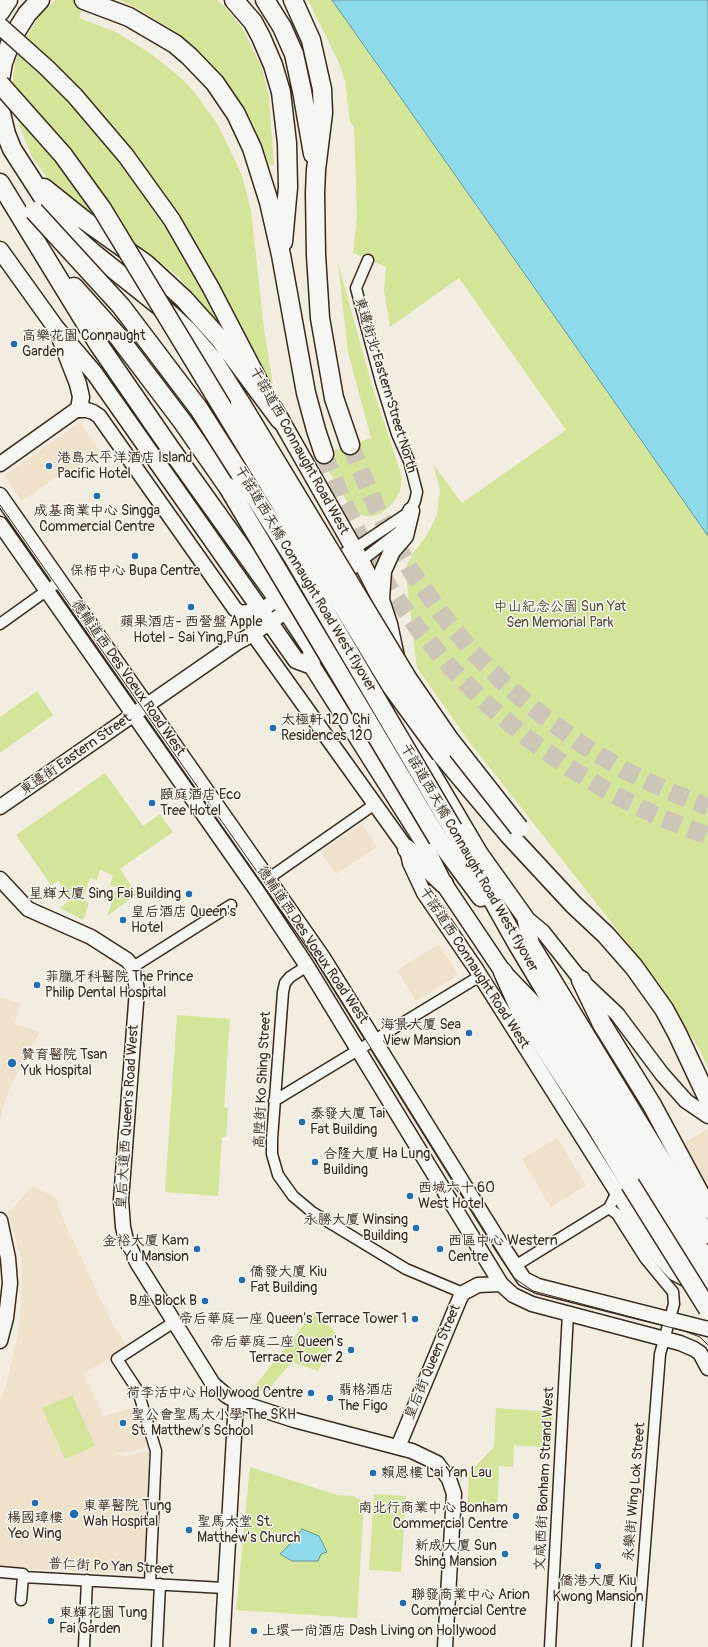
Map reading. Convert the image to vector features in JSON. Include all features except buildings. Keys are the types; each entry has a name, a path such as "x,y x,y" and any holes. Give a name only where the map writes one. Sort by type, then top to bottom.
{"highway":[{"path":"0,12 8,0"},
{"path":"0,80 3,63 12,38 27,14 40,0"},
{"path":"84,0 122,14 160,34 189,56 215,83 236,114 252,148 269,202 281,255 306,393 324,454"},
{"path":"234,0 253,22 261,37 273,65 281,92 287,143 288,187 281,255"},
{"path":"265,0 282,27 294,54 316,170"},
{"path":"293,0 311,40 321,83 323,113 316,170 316,255 320,318 334,398 350,445"},
{"name":"干諾道西天橋 Connaught Road West flyover","path":"0,84 54,145 106,214 308,550 392,686 441,754 509,835 574,905 606,935 634,967 664,1009 698,1074 708,1099"},
{"path":"0,109 6,134 12,149 50,208 74,236 110,268 171,315 202,347 240,402 385,643 426,707 471,769 606,935"},
{"path":"27,173 72,211 146,264 180,294 218,338 280,420"},
{"name":"干諾道西天橋 Connaught Road West flyover","path":"0,177 64,242 121,306 174,374 207,421 246,481 325,611 459,839 518,946 708,1263"},
{"path":"0,183 21,219 49,260 99,345 170,448 282,605"},
{"path":"49,260 116,334 182,421 228,487 441,844 518,946"},
{"path":"407,849 444,884"},
{"path":"503,972 521,1012 594,1125 708,1309"},
{"path":"581,980 602,1024 672,1141 708,1209"}],"main road":[{"name":"干諾道西 Connaught Road West","path":"0,26 47,68 75,96 126,156 172,220 211,288 280,420 358,555 381,600 394,642 402,709 411,737 480,854 525,918 543,932 581,980 617,1014 662,1074 694,1107 708,1116"},
{"path":"0,250 56,328 95,374 296,660 312,666"},
{"path":"56,328 78,384 81,397 79,409"},
{"path":"0,464 79,409 87,410 99,416 235,610 241,613 265,616"},
{"name":"德輔道西 Des Voeux Road West","path":"0,495 269,878 322,956 524,1279 538,1286 670,1320"},
{"path":"381,600 383,571 392,551 405,536 411,511"},
{"name":"德輔道西 Des Voeux Road West","path":"0,524 249,878 307,966 501,1284 513,1295 521,1299 664,1339"},
{"name":"東邊街北 Eastern Street North","path":"265,616 358,555"},
{"name":"干諾道西 Connaught Road West","path":"282,605 311,649 312,666 422,840 444,884 503,972 534,1004 651,1190 708,1286"},
{"name":"東邊街 Eastern Street","path":"0,807 238,642 253,634 265,616"},
{"name":"干諾道西 Connaught Road West","path":"253,634 407,849 410,863 424,893 480,976 654,1250 666,1265 683,1278 698,1286 708,1286"},
{"path":"0,879 28,909 91,937 127,960 133,967"},
{"name":"干諾道西 Connaught Road West","path":"525,918 530,944 708,1235"},
{"name":"皇后大道西 Queen's Road West","path":"133,967 137,990 121,1213 126,1240 131,1252 213,1384 227,1396 236,1401 294,1420 398,1447 427,1457 437,1463 446,1474 454,1494 445,1647"},
{"path":"0,1220 8,1258 10,1283 6,1318 0,1341"},
{"name":"皇后街 Queen Street","path":"398,1447 457,1303 463,1293 478,1285 501,1284"},
{"path":"670,1320 707,1331"},
{"path":"664,1339 680,1343 700,1352 708,1368"},
{"path":"222,1647 224,1588 236,1401"}],"street":[{"name":"東邊街北 Eastern Street North","path":"358,555 400,531 416,501 413,477 397,434 381,382 356,288 368,260"},
{"path":"0,624 60,582"},
{"path":"269,878 375,804"},
{"path":"133,967 231,905"},
{"name":"高陞街 Ko Shing Street","path":"307,966 290,977 284,987 274,1101 272,1143 274,1162 283,1183 298,1201 312,1212 396,1263 463,1293"},
{"path":"274,1101 480,976"},
{"path":"515,1266 609,1208 617,1192"},
{"path":"609,1208 617,1214 645,1258 674,1292 674,1304 664,1339"},
{"name":"文咸西街 Bonham Strand West","path":"550,1647 568,1313"},
{"path":"150,1583 156,1451 138,1391 118,1359 174,1322"},
{"name":"永樂街 Wing Lok Street","path":"637,1647 660,1354 664,1339"},
{"name":"普仁街 Po Yan Street","path":"0,1572 23,1574 23,1577 224,1588"},
{"path":"21,1600 23,1577"},
{"path":"84,1647 87,1580"},
{"path":"157,1647 160,1584"}],"shaded area":[{"name":"港島太平洋酒店 Island Pacific Hotel","path":"80,422 100,452 65,477 62,473 22,501 4,476"},
{"path":"362,824 377,847 336,874 321,852"},
{"path":"439,944 458,975 416,1001 397,970"},
{"name":"贊育醫院 Tsan Yuk Hospital","path":"0,997 20,1004 14,1024 40,1032 12,1083 0,1120"},
{"path":"708,1129 708,1208 672,1150"},
{"path":"557,1138 586,1185 551,1207 522,1159"},
{"path":"33,1186 56,1198 62,1217 110,1319 127,1347 83,1374 104,1416 135,1407 147,1447 124,1453 115,1452 116,1455 128,1456 149,1450 148,1575 0,1567 0,1399 5,1389 17,1339 21,1309 22,1262 8,1213"}],"green space":[{"path":"55,0 84,0 79,18 116,32 150,53 181,78 195,93 218,125 242,175 251,210 264,328 273,385 199,250 156,183 107,120 26,38 38,18"},
{"path":"119,0 217,0 225,7 243,29 262,68 269,97 274,165 269,165 254,126 244,108 220,74 206,59 175,32 142,11"},
{"name":"中山紀念公園 Sun Yat Sen Memorial Park","path":"308,0 332,0 708,536 708,1069 701,1052 656,979 471,744 417,668 406,576 407,565 412,555 427,535 437,515 440,490 433,464 462,503 566,430 459,278 390,327 384,290 386,267 353,253 357,216 354,127 350,122 345,81 339,63"},
{"path":"19,52 74,105 123,163 167,226 221,323 218,324 179,278 132,241 12,86 15,63"},
{"path":"16,111 53,154 102,223 51,183 32,157 20,127"},
{"path":"338,263 373,389 402,477 400,491 393,503 382,513 370,517 357,514 352,510 327,468 315,457 371,438 348,352"},
{"path":"37,691 53,715 0,753 0,717"},
{"path":"105,773 143,826 160,814 173,832 120,869 137,894 107,916 117,887 110,885 113,875 100,870 97,880 90,878 82,900 89,903 83,920 60,908 71,899 58,881 51,885 16,835"},
{"path":"177,1015 230,1019 224,1107 228,1108 226,1137 222,1137 218,1196 165,1192"},
{"path":"313,1313 336,1332 318,1371 292,1362 266,1392 254,1387"},
{"path":"72,1395 95,1446 65,1459 42,1408"},
{"path":"496,1408 553,1412 551,1448 514,1445 513,1467 499,1466 497,1513 467,1511 469,1473 494,1447"},
{"path":"250,1467 337,1495 354,1496 364,1502 357,1618 236,1610"},
{"path":"374,1494 406,1496 401,1572 369,1570"}],"water":[{"path":"332,0 708,0 708,536 574,344"},
{"path":"302,1529 319,1536 327,1552 321,1554 318,1561 292,1561 280,1554"}],"tunnel":[{"path":"350,445 379,514 413,574 441,613 472,651 506,685 543,716 583,745 624,770 668,791 708,807"},
{"path":"324,454 342,499 364,545 390,589 419,630 452,669 488,705 527,738 568,767 611,793 657,816 708,836"}],"tram line":[{"path":"0,505 293,923 514,1278 533,1291 684,1331 700,1337 708,1345"}],"place":[{"name":"高樂花園 Connaught Garden","path":"14,344"},
{"name":"港島太平洋酒店 Island Pacific Hotel","path":"49,466"},
{"name":"成基商業中心 Singga Commercial Centre","path":"97,496"},
{"name":"保栢中心 Bupa Centre","path":"135,556"},
{"name":"蘋果酒店- 西營盤 Apple Hotel - Sai Ying Pun","path":"191,607"},
{"name":"太極軒 120 Chi Residences 120","path":"273,728"},
{"name":"頤庭酒店 Eco Tree Hotel","path":"152,803"},
{"name":"星輝大廈 Sing Fai Building","path":"189,894"},
{"name":"皇后酒店 Queen's Hotel","path":"123,920"},
{"name":"菲臘牙科醫院 The Prince Philip Dental Hospital","path":"37,985"},
{"name":"海景大廈 Sea View Mansion","path":"469,1033"},
{"name":"贊育醫院 Tsan Yuk Hospital","path":"12,1063"},
{"name":"泰發大廈 Tai Fat Building","path":"302,1122"},
{"name":"合隆大廈 Ha Lung Building","path":"315,1162"},
{"name":"西城六十 60 West Hotel","path":"410,1196"},
{"name":"永勝大廈 Winsing Building","path":"416,1228"},
{"name":"金裕大廈 Kam Yu Mansion","path":"197,1249"},
{"name":"西區中心 Western Centre","path":"440,1249"},
{"name":"僑發大廈 Kiu Fat Building","path":"242,1280"},
{"name":"B座 Block B","path":"205,1301"},
{"name":"帝后華庭一座 Queen's Terrace Tower 1","path":"415,1319"},
{"name":"帝后華庭二座 Queen's Terrace Tower 2","path":"351,1350"},
{"name":"荷李活中心 Hollywood Centre","path":"311,1393"},
{"name":"翡格酒店 The Figo","path":"330,1398"},
{"name":"聖公會聖馬太小學 The SKH St. Matthew's School","path":"123,1423"},
{"name":"賴恩樓 Lai Yan Lau","path":"373,1473"},
{"name":"楊國璋樓 Yeo Wing","path":"35,1503"},
{"name":"東華醫院 Tung Wah Hospital","path":"74,1514"},
{"name":"南北行商業中心 Bonham Commercial Centre","path":"516,1516"},
{"name":"聖馬太堂 St. Matthew's Church","path":"189,1530"},
{"name":"新成大廈 Sun Shing Mansion","path":"505,1554"},
{"name":"僑港大廈 Kiu Kwong Mansion","path":"598,1566"},
{"name":"聯發商業中心 Arion Commercial Centre","path":"403,1603"},
{"name":"東輝花園 Tung Fai Garden","path":"51,1621"},
{"name":"上環一尚酒店 Dash Living on Hollywood","path":"254,1631"}]}
